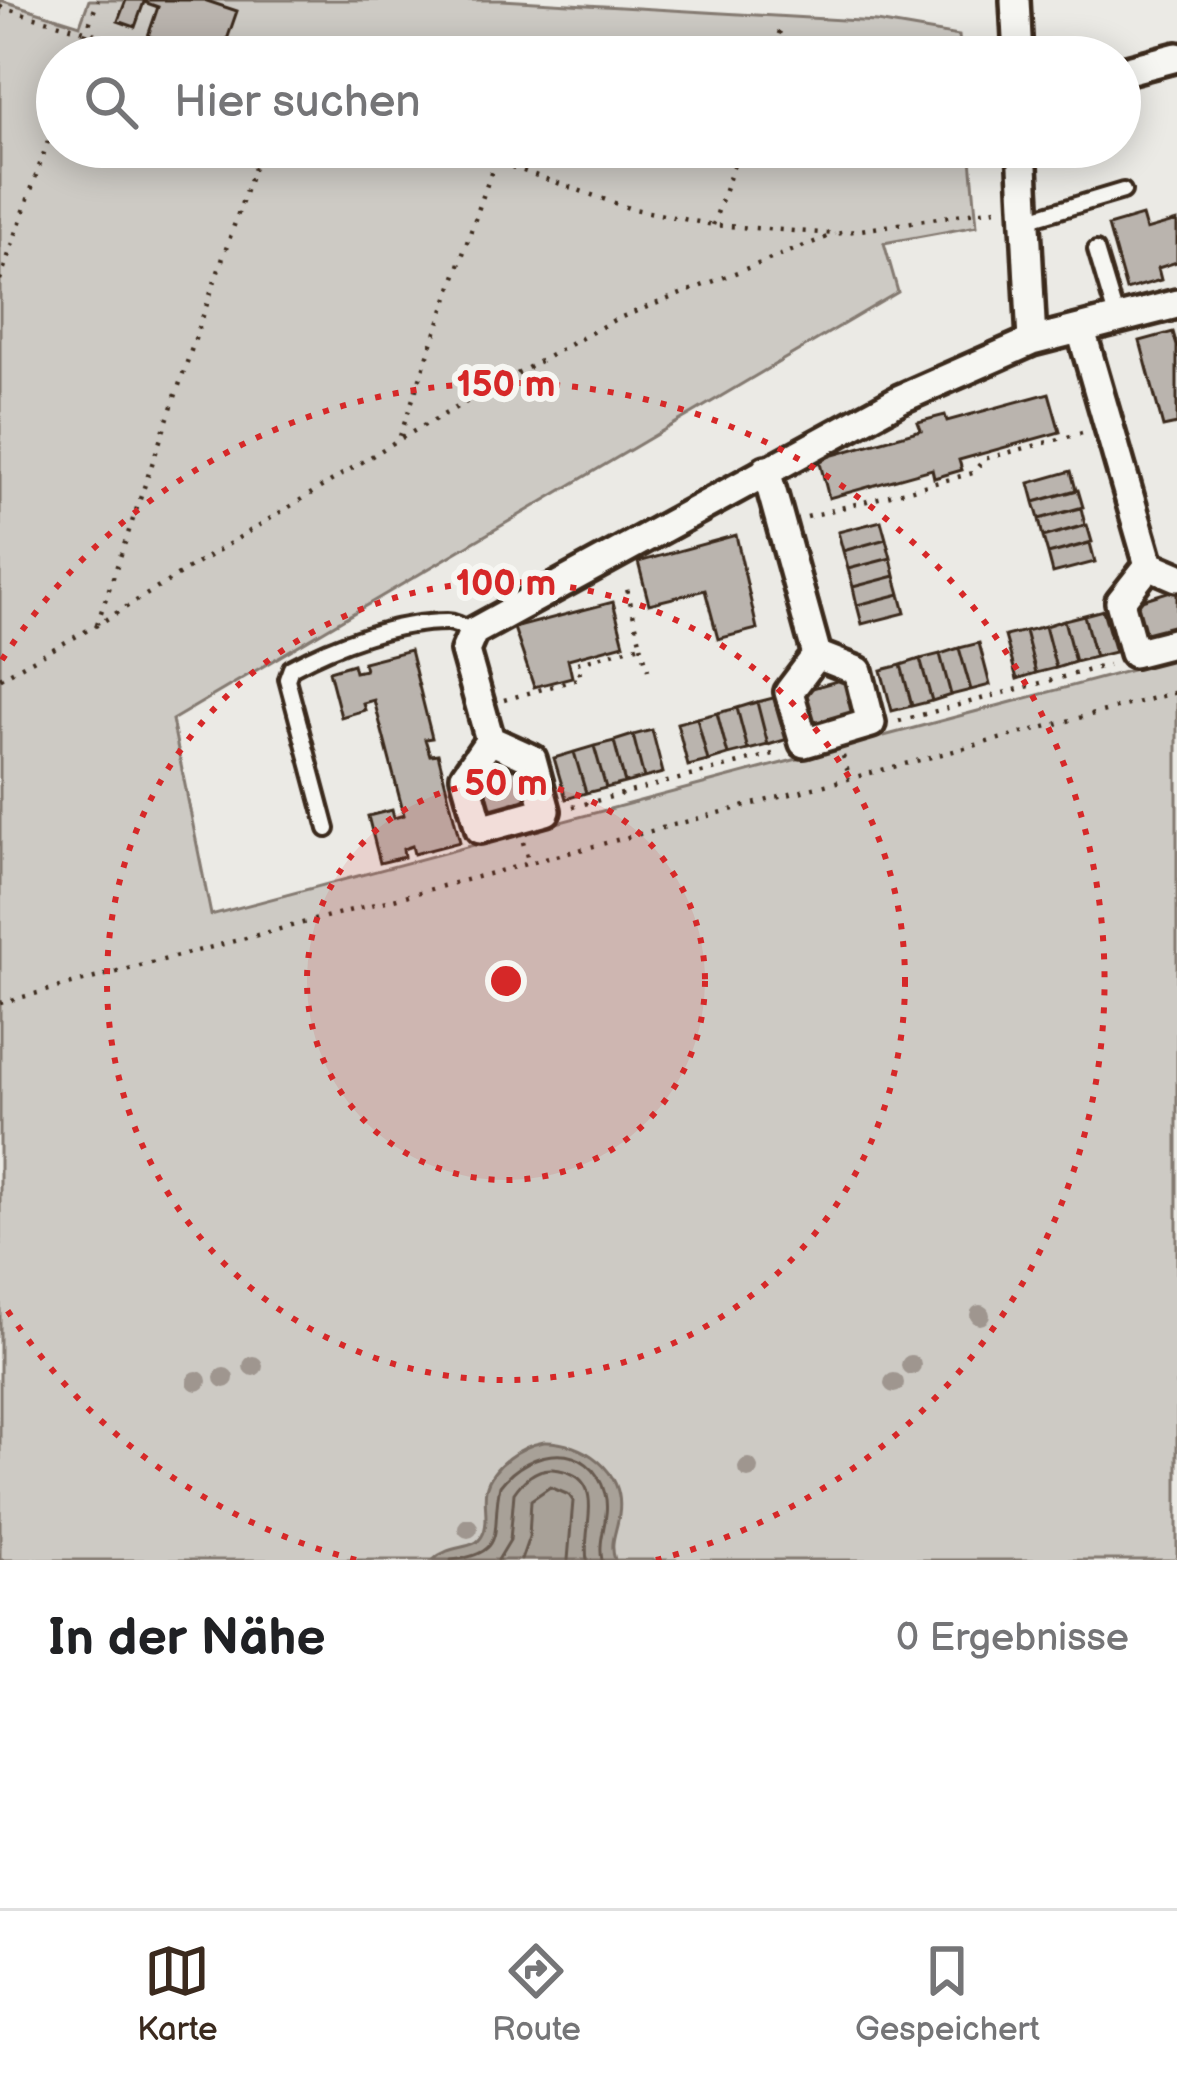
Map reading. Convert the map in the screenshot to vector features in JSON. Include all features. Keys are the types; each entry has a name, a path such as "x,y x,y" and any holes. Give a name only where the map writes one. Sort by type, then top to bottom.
{"street":[{"path":"1015,0 1017,36"},
{"path":"1141,66 1177,57"},
{"path":"1023,168 1031,340"},
{"path":"490,740 465,776 480,829 546,811 532,760 490,740 465,651 473,632 900,399 1031,340 1177,304"},
{"path":"1081,330 1149,565 1177,578"},
{"path":"766,470 817,655"},
{"path":"1149,565 1120,602 1134,653 1177,642"},
{"path":"817,655 858,671 871,723 804,742 789,692 817,655"}],"lane":[{"path":"1025,212 1123,191"},
{"path":"1096,250 1117,320"},
{"path":"327,829 287,679 291,668 320,652 397,629 452,621 473,632"}],"path":[{"path":"85,36 98,0"},
{"path":"0,8 97,36"},
{"path":"538,36 542,26"},
{"path":"778,36 781,28"},
{"path":"0,280 39,168"},
{"path":"97,625 254,168"},
{"path":"398,440 493,168"},
{"path":"518,168 629,208 713,225 836,234 1025,212"},
{"path":"713,225 733,168"},
{"path":"0,678 97,625 398,440 614,320 836,234"},
{"path":"781,524 973,472 984,459 1109,425"},
{"path":"618,552 648,670"},
{"path":"481,707 581,678 577,663 641,645"},
{"path":"871,723 889,724 932,713 1124,661 1134,653"},
{"path":"0,1004 1177,692"},
{"path":"546,811 793,749 804,742"}],"shaded area":[{"path":"0,0 80,25 89,0 502,0 877,22 959,36 36,36 36,168 972,168 977,226 884,243 898,292 172,720 211,915 1177,658 1177,1560 0,1560"}],"water":[{"path":"544,1442 586,1453 616,1484 615,1560 433,1560 478,1541 486,1525 486,1489 494,1472 517,1452"}],"building":[{"path":"126,0 204,0 237,11 228,36 148,36 158,7 144,2 135,27 118,21"},
{"path":"1142,216 1146,230 1177,221 1177,262 1158,268 1161,280 1126,290 1108,226"},
{"path":"1173,332 1177,424 1163,427 1140,341"},
{"path":"1049,393 1060,432 959,460 962,470 934,478 932,469 829,498 819,459 921,430 918,422 945,415 947,421"},
{"path":"1071,471 1076,490 1034,502 1029,483"},
{"path":"1078,490 1083,507 1039,519 1034,502"},
{"path":"1081,508 1085,525 1043,537 1039,519"},
{"path":"881,521 886,539 843,551 838,532"},
{"path":"1087,525 1092,542 1048,554 1043,537"},
{"path":"736,535 757,629 718,639 705,590 649,604 638,562"},
{"path":"886,539 891,558 848,569 843,551"},
{"path":"1090,543 1095,562 1053,573 1048,554"},
{"path":"891,558 895,576 853,587 848,569"},
{"path":"895,576 900,594 857,605 853,587"},
{"path":"1177,589 1177,627 1142,637 1132,603"},
{"path":"900,594 905,613 862,624 857,605"},
{"path":"613,602 624,644 568,659 572,677 534,687 514,628"},
{"path":"1103,610 1115,652 1095,657 1084,615"},
{"path":"1084,615 1095,657 1075,662 1064,620"},
{"path":"1064,620 1075,662 1056,668 1045,626"},
{"path":"1045,626 1056,668 1036,673 1025,631"},
{"path":"1025,631 1036,673 1017,679 1005,636"},
{"path":"979,643 990,685 971,690 959,648"},
{"path":"959,648 971,690 951,695 940,654"},
{"path":"410,650 432,738 425,739 430,755 438,754 460,842 414,854 412,846 403,849 404,857 380,863 368,816 392,810 394,818 404,815 374,700 363,703 365,710 341,717 329,671 353,664 355,672 365,670 363,662"},
{"path":"940,654 951,695 932,701 920,659"},
{"path":"920,659 932,701 912,706 901,665"},
{"path":"901,665 912,706 892,711 881,670"},
{"path":"847,678 857,713 813,726 802,691"},
{"path":"777,697 788,739 768,745 757,702"},
{"path":"757,702 768,745 748,750 737,708"},
{"path":"737,708 748,750 728,755 717,713"},
{"path":"717,713 728,755 708,761 697,718"},
{"path":"697,718 708,761 688,766 677,723"},
{"path":"652,730 663,773 644,778 633,735"},
{"path":"633,735 644,778 625,783 614,741"},
{"path":"614,741 625,783 606,788 594,746"},
{"path":"594,746 606,788 586,793 574,752"},
{"path":"574,752 586,793 566,799 554,758"},
{"path":"510,760 511,765 520,762 530,800 491,810 481,773"}]}
